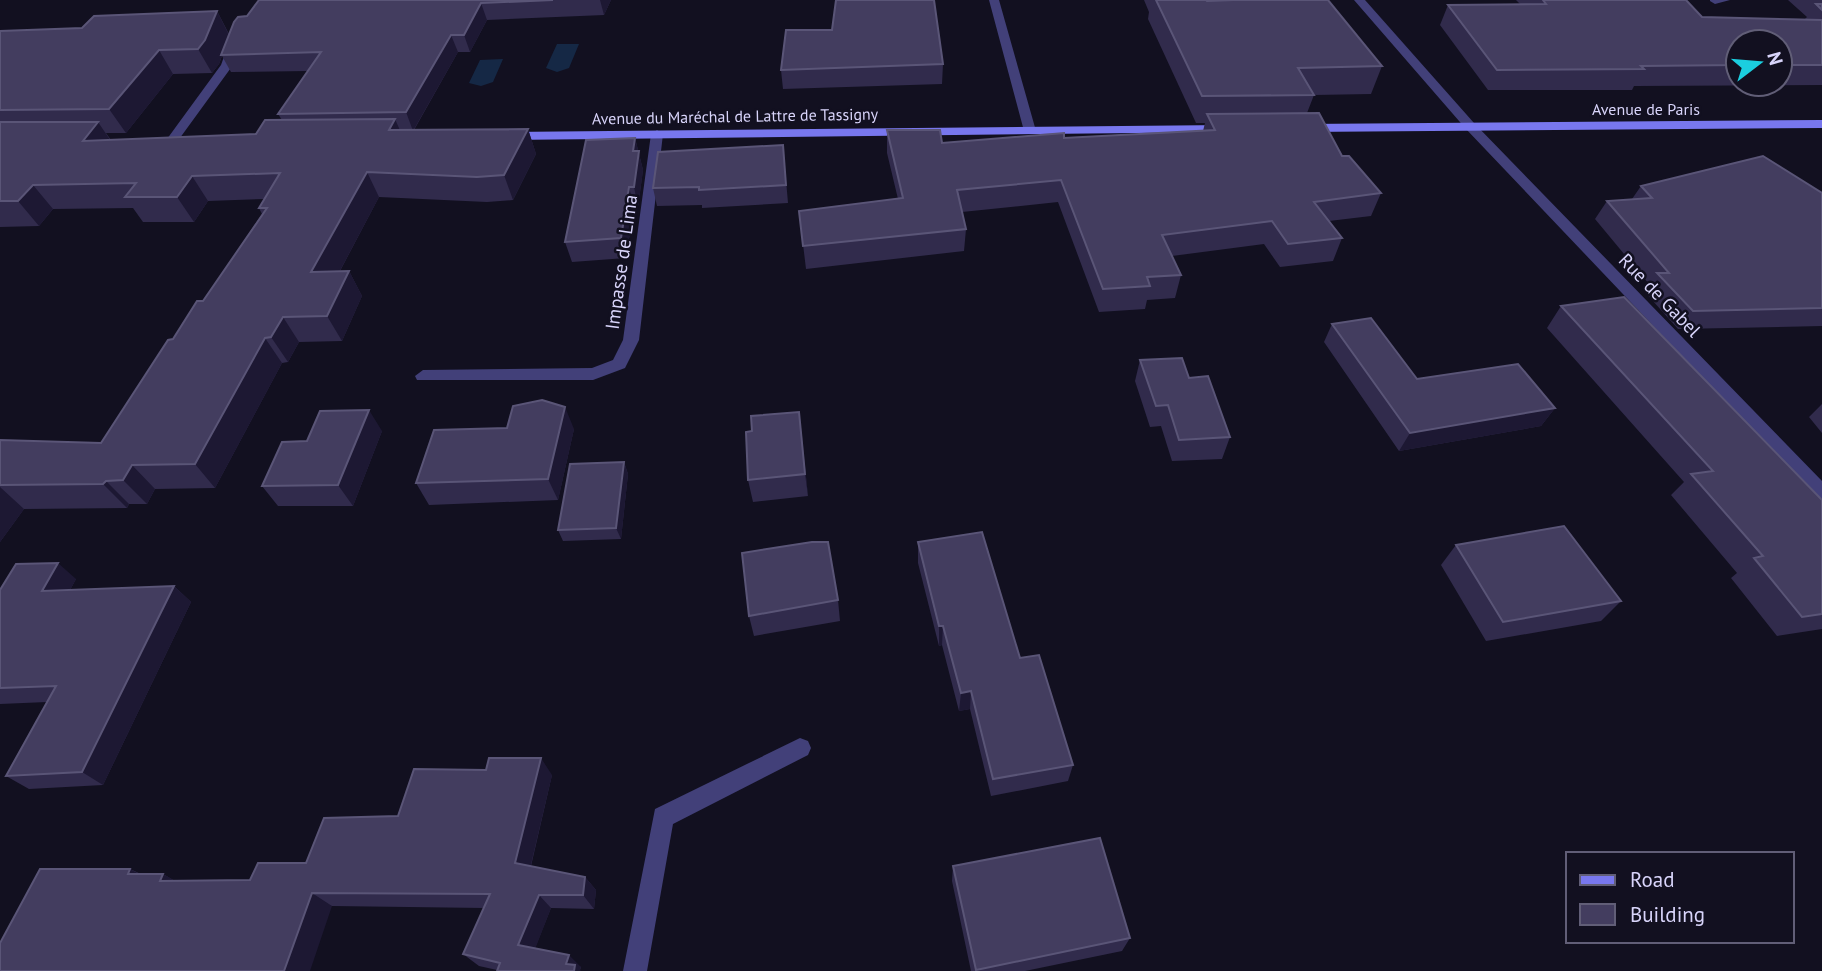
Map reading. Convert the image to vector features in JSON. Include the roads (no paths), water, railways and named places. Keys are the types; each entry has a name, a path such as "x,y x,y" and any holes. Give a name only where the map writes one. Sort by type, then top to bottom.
{"main road":[{"name":"Avenue de Paris","path":"1470,126 1822,124"},
{"path":"1285,128 1470,126"},
{"name":"Avenue du Maréchal de Lattre de Tassigny","path":"495,136 1246,129"}],"street":[{"path":"995,0 1031,131"},
{"name":"Rue de Gabel","path":"1359,0 1470,126 1822,492"},
{"path":"173,139 227,65 236,38 243,29"},
{"name":"Impasse de Lima","path":"423,376 593,374 619,364 631,340 657,134"},
{"path":"635,971 663,817 800,748"}],"water":[{"path":"557,44 579,44 569,68 557,72 546,68"},
{"path":"503,59 493,82 481,86 469,83 480,60"}]}
